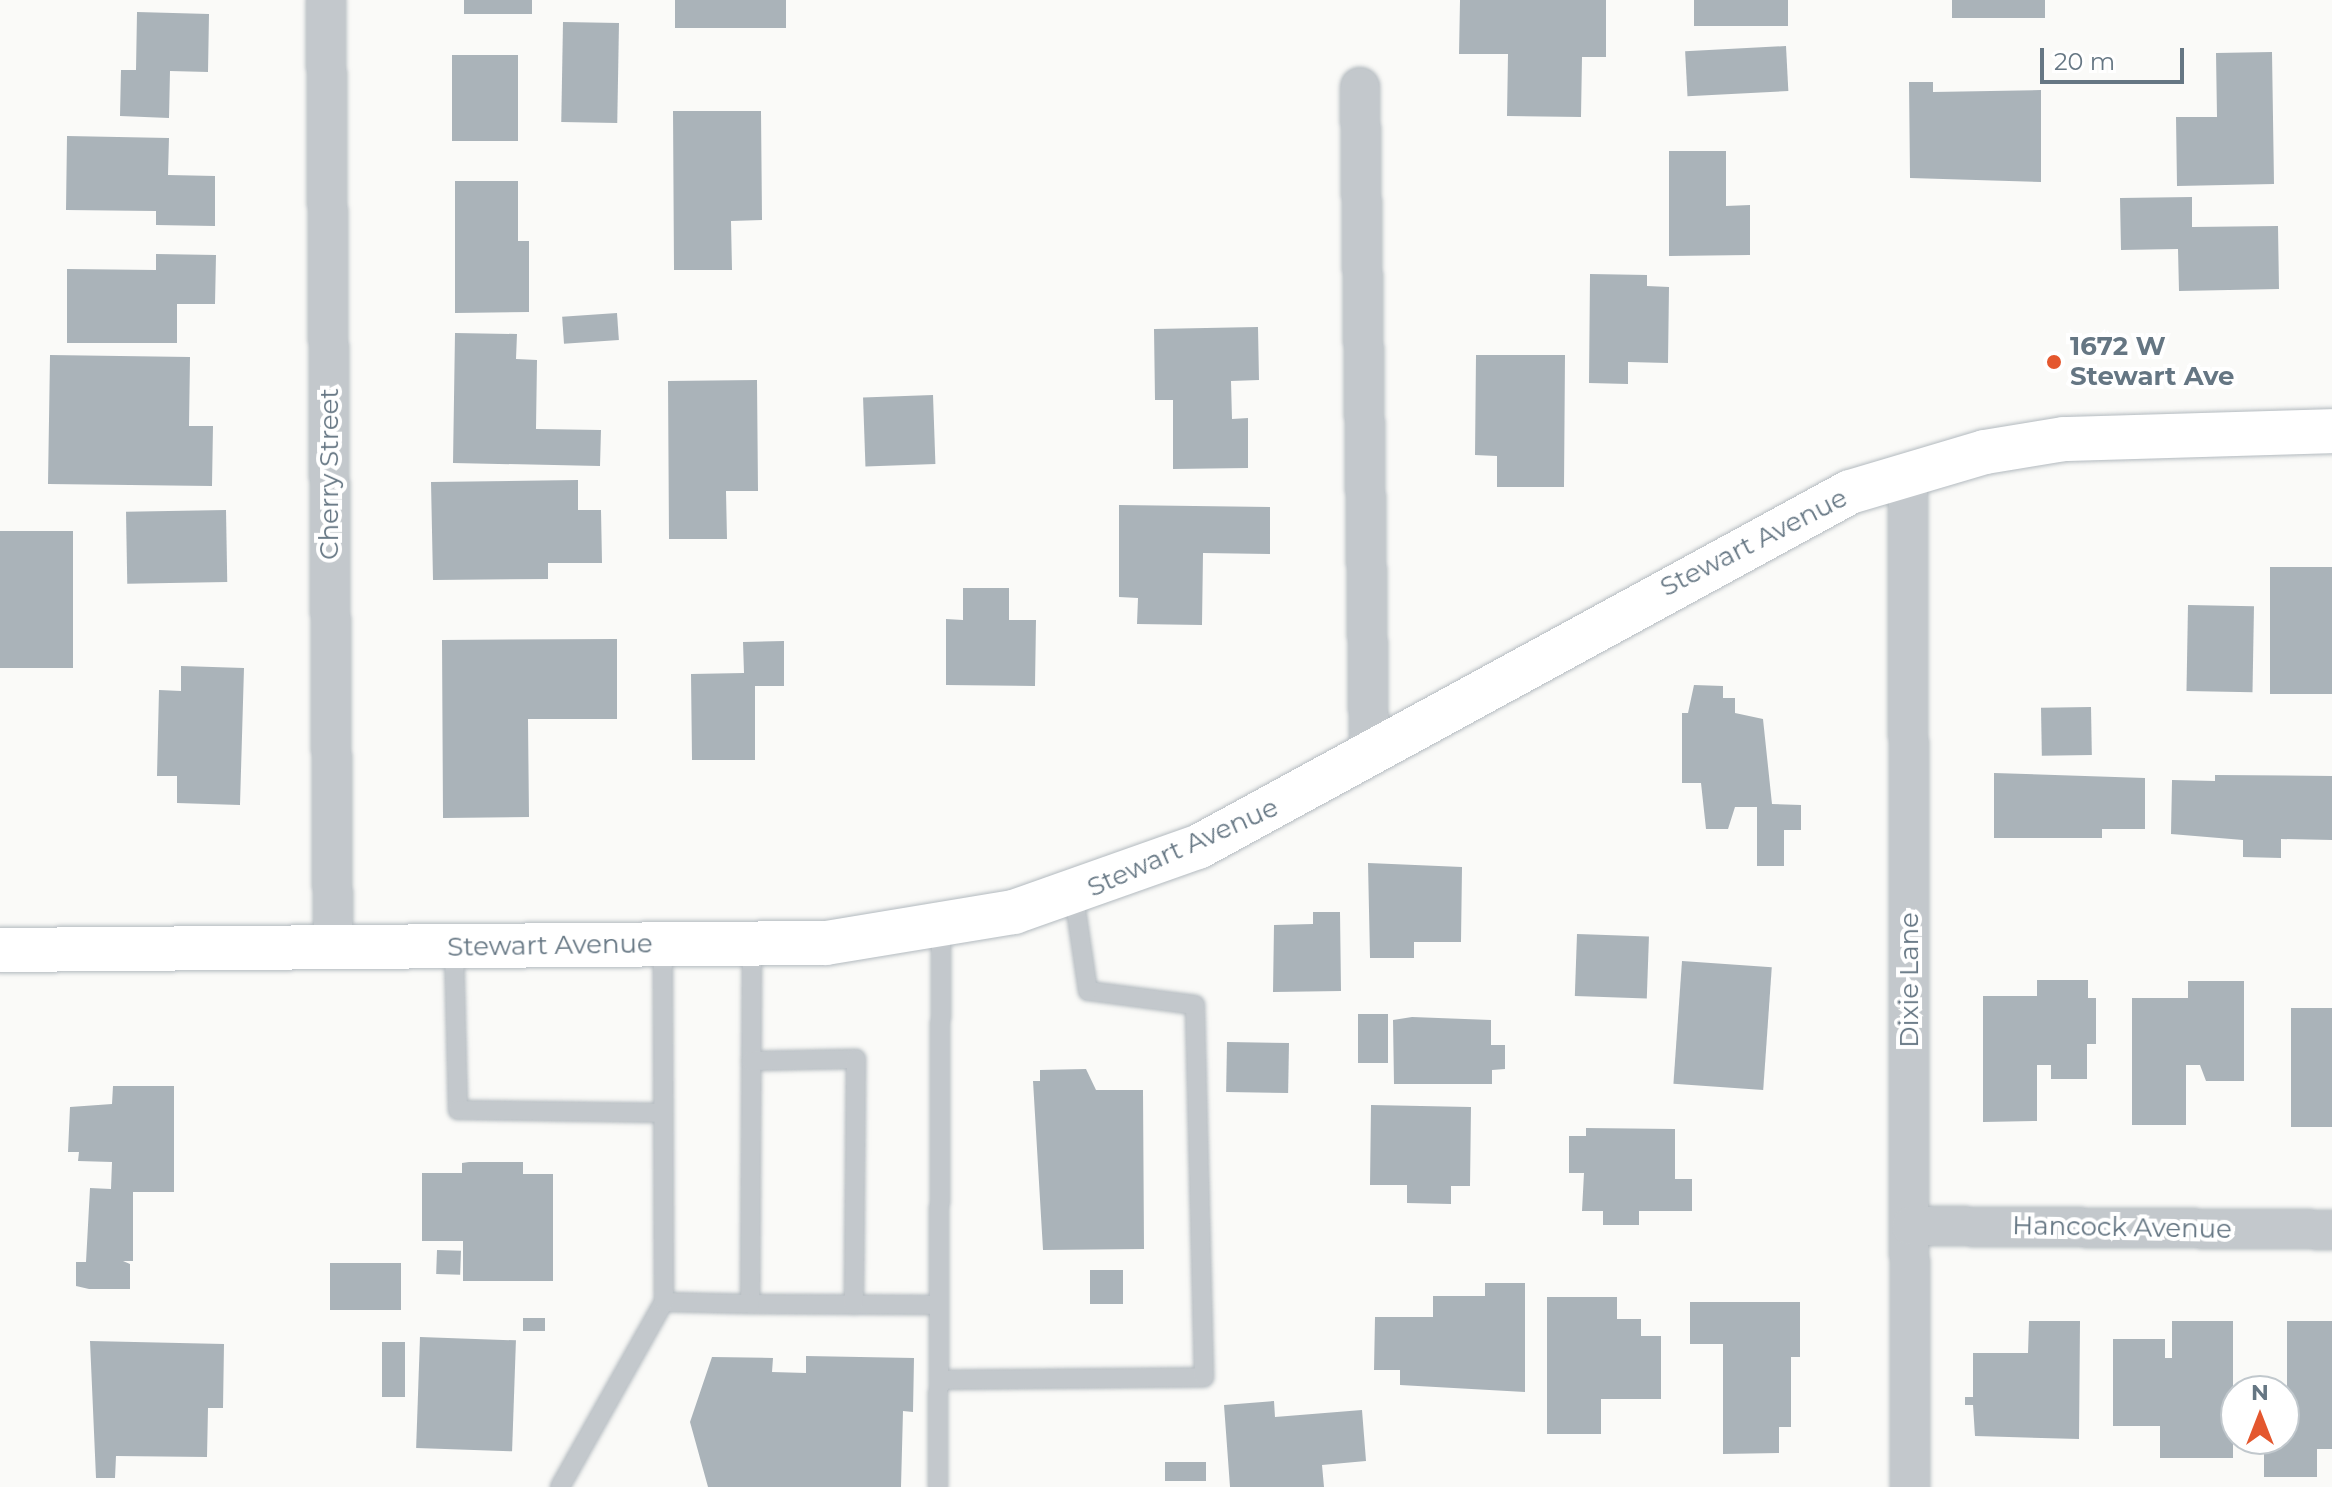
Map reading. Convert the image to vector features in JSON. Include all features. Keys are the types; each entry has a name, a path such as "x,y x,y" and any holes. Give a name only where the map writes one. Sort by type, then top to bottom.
{"main road":[{"name":"Stewart Avenue","path":"0,950 826,943 941,926 1074,896 1198,847 1770,531 1908,473 2064,439 2332,431"}],"street":[{"name":"Cherry Street","path":"326,0 333,948"},
{"path":"1360,87 1369,752"},
{"name":"Dixie Lane","path":"1908,473 1910,1487"},
{"name":"Hancock Avenue","path":"1911,1226 2332,1230"}],"lane":[{"path":"939,1380 1204,1377 1195,1005 1088,991 1074,896"},
{"path":"938,1487 941,926"},
{"path":"560,1487 664,1302 663,944"},
{"path":"750,1304 752,944"},
{"path":"454,947 458,1110 662,1113"},
{"path":"751,1061 856,1059 854,1305"},
{"path":"664,1302 939,1305"}],"building":[{"path":"464,0 532,0 532,14 464,14"},
{"path":"675,0 786,0 786,28 675,28"},
{"path":"1460,0 1606,0 1606,57 1582,57 1581,117 1507,116 1508,54 1459,54"},
{"path":"1694,0 1788,0 1788,26 1694,26"},
{"path":"1952,0 2045,0 2045,18 1952,18"},
{"path":"137,12 209,14 208,72 170,71 169,118 120,116 121,70 136,70"},
{"path":"563,22 619,23 617,123 561,122"},
{"path":"1786,46 1788,91 1687,96 1685,51"},
{"path":"2272,52 2274,184 2177,186 2176,117 2217,117 2216,53"},
{"path":"452,55 518,55 518,141 452,141"},
{"path":"1909,82 1933,82 1933,92 2041,90 2041,182 1910,178"},
{"path":"673,111 761,111 762,220 731,221 732,270 674,270"},
{"path":"67,136 169,138 168,175 215,176 215,226 156,225 156,211 66,210"},
{"path":"1669,151 1726,151 1726,206 1750,205 1750,255 1669,256"},
{"path":"455,181 518,181 518,241 529,241 529,312 455,313"},
{"path":"2192,197 2192,227 2278,226 2279,289 2179,291 2178,249 2121,250 2120,198"},
{"path":"156,254 216,255 215,304 177,304 177,343 67,343 67,269 156,270"},
{"path":"1590,274 1647,275 1647,286 1669,287 1668,363 1628,362 1628,384 1589,383"},
{"path":"617,313 619,340 564,344 562,317"},
{"path":"1258,327 1259,380 1231,381 1232,419 1248,418 1248,468 1173,469 1173,400 1155,400 1154,329"},
{"path":"455,333 517,334 516,359 537,360 536,429 601,430 600,466 453,463"},
{"path":"50,355 190,357 189,426 213,426 212,486 48,484"},
{"path":"1476,355 1565,355 1564,487 1497,487 1497,456 1475,455"},
{"path":"757,380 758,491 726,491 727,539 669,539 668,381"},
{"path":"933,395 935,464 865,466 863,397"},
{"path":"578,480 578,510 601,510 602,563 548,563 548,579 433,580 431,482"},
{"path":"1119,505 1270,507 1270,554 1203,553 1202,625 1137,624 1138,598 1119,597"},
{"path":"226,510 227,582 127,584 126,512"},
{"path":"0,531 73,531 73,668 0,668"},
{"path":"2270,567 2332,567 2332,694 2270,694"},
{"path":"963,588 1009,588 1009,620 1036,620 1035,686 946,685 946,619 963,620"},
{"path":"2188,605 2254,606 2252,692 2186,691"},
{"path":"617,639 617,719 528,719 529,817 443,818 442,640"},
{"path":"784,641 784,686 755,686 755,760 692,760 691,674 744,673 743,642"},
{"path":"181,666 244,668 240,805 177,803 177,776 157,776 159,690 181,691"},
{"path":"1694,685 1723,686 1723,698 1735,698 1735,713 1763,719 1772,804 1801,805 1801,830 1784,830 1784,866 1757,866 1757,807 1735,807 1728,829 1706,829 1701,783 1682,783 1682,713 1688,713"},
{"path":"2091,707 2092,755 2042,756 2041,708"},
{"path":"1994,773 2145,778 2145,829 2102,829 2102,838 1994,838"},
{"path":"2215,775 2332,776 2332,840 2281,839 2281,858 2243,857 2243,840 2171,834 2172,780 2215,781"},
{"path":"1368,863 1462,867 1461,942 1414,942 1414,958 1370,958"},
{"path":"1313,912 1340,912 1341,991 1273,992 1274,925 1313,924"},
{"path":"1577,934 1649,937 1647,998 1575,996"},
{"path":"1682,961 1772,967 1763,1090 1673,1084"},
{"path":"2037,980 2088,980 2088,998 2096,998 2096,1044 2087,1044 2087,1079 2051,1079 2051,1065 2037,1065 2037,1121 1983,1122 1983,996 2037,996"},
{"path":"2188,981 2244,981 2244,1081 2206,1081 2200,1065 2186,1065 2186,1125 2132,1125 2132,998 2188,998"},
{"path":"2291,1008 2332,1008 2332,1127 2291,1127"},
{"path":"1358,1014 1388,1014 1388,1063 1358,1063"},
{"path":"1412,1017 1491,1020 1491,1045 1505,1045 1505,1069 1492,1070 1492,1084 1394,1084 1393,1020"},
{"path":"1227,1042 1289,1043 1288,1093 1226,1092"},
{"path":"1086,1069 1096,1090 1143,1090 1144,1249 1043,1250 1033,1081 1040,1081 1040,1070"},
{"path":"113,1086 174,1086 174,1192 133,1192 133,1261 123,1261 130,1264 130,1289 89,1289 76,1286 76,1262 86,1262 90,1188 111,1189 112,1162 78,1161 79,1152 68,1152 70,1107 112,1104"},
{"path":"1371,1105 1471,1107 1470,1186 1451,1186 1451,1204 1407,1203 1407,1185 1370,1185"},
{"path":"1586,1128 1675,1129 1675,1179 1692,1179 1692,1211 1639,1211 1639,1225 1603,1225 1603,1211 1582,1211 1584,1173 1569,1173 1569,1136 1586,1136"},
{"path":"523,1162 523,1174 553,1174 553,1281 463,1281 463,1241 422,1241 422,1173 462,1173 462,1163"},
{"path":"437,1250 461,1251 460,1275 436,1274"},
{"path":"330,1263 401,1263 401,1310 330,1310"},
{"path":"1090,1270 1123,1270 1123,1304 1090,1304"},
{"path":"1485,1283 1525,1283 1525,1392 1400,1385 1400,1370 1374,1370 1375,1317 1433,1317 1433,1296 1485,1296"},
{"path":"1547,1297 1617,1297 1617,1319 1641,1319 1641,1336 1661,1336 1661,1399 1601,1399 1601,1434 1547,1434"},
{"path":"1690,1302 1800,1302 1800,1357 1791,1357 1791,1427 1779,1427 1779,1453 1723,1454 1723,1344 1690,1344"},
{"path":"523,1318 545,1318 545,1331 523,1331"},
{"path":"2029,1321 2080,1321 2079,1439 1975,1436 1973,1405 1965,1405 1965,1397 1973,1397 1973,1353 2028,1353"},
{"path":"2172,1321 2233,1321 2233,1375 2220,1375 2220,1455 2233,1455 2233,1458 2160,1458 2160,1426 2113,1426 2113,1339 2165,1339 2165,1358 2172,1358"},
{"path":"2287,1321 2332,1321 2332,1449 2317,1449 2317,1477 2264,1477 2264,1455 2300,1455 2300,1375 2287,1375"},
{"path":"420,1337 516,1340 512,1451 416,1448"},
{"path":"90,1341 224,1344 223,1408 208,1408 207,1457 116,1456 115,1478 96,1478"},
{"path":"382,1342 405,1342 405,1397 382,1397"},
{"path":"806,1356 914,1358 913,1412 903,1411 901,1487 708,1487 690,1422 712,1357 773,1358 772,1372 806,1373"},
{"path":"1274,1401 1275,1417 1362,1410 1366,1461 1322,1465 1324,1487 1230,1487 1224,1405"},
{"path":"1165,1462 1206,1462 1206,1481 1165,1481"}],"place":[{"name":"1672 W Stewart Ave","path":"2054,362"}]}
